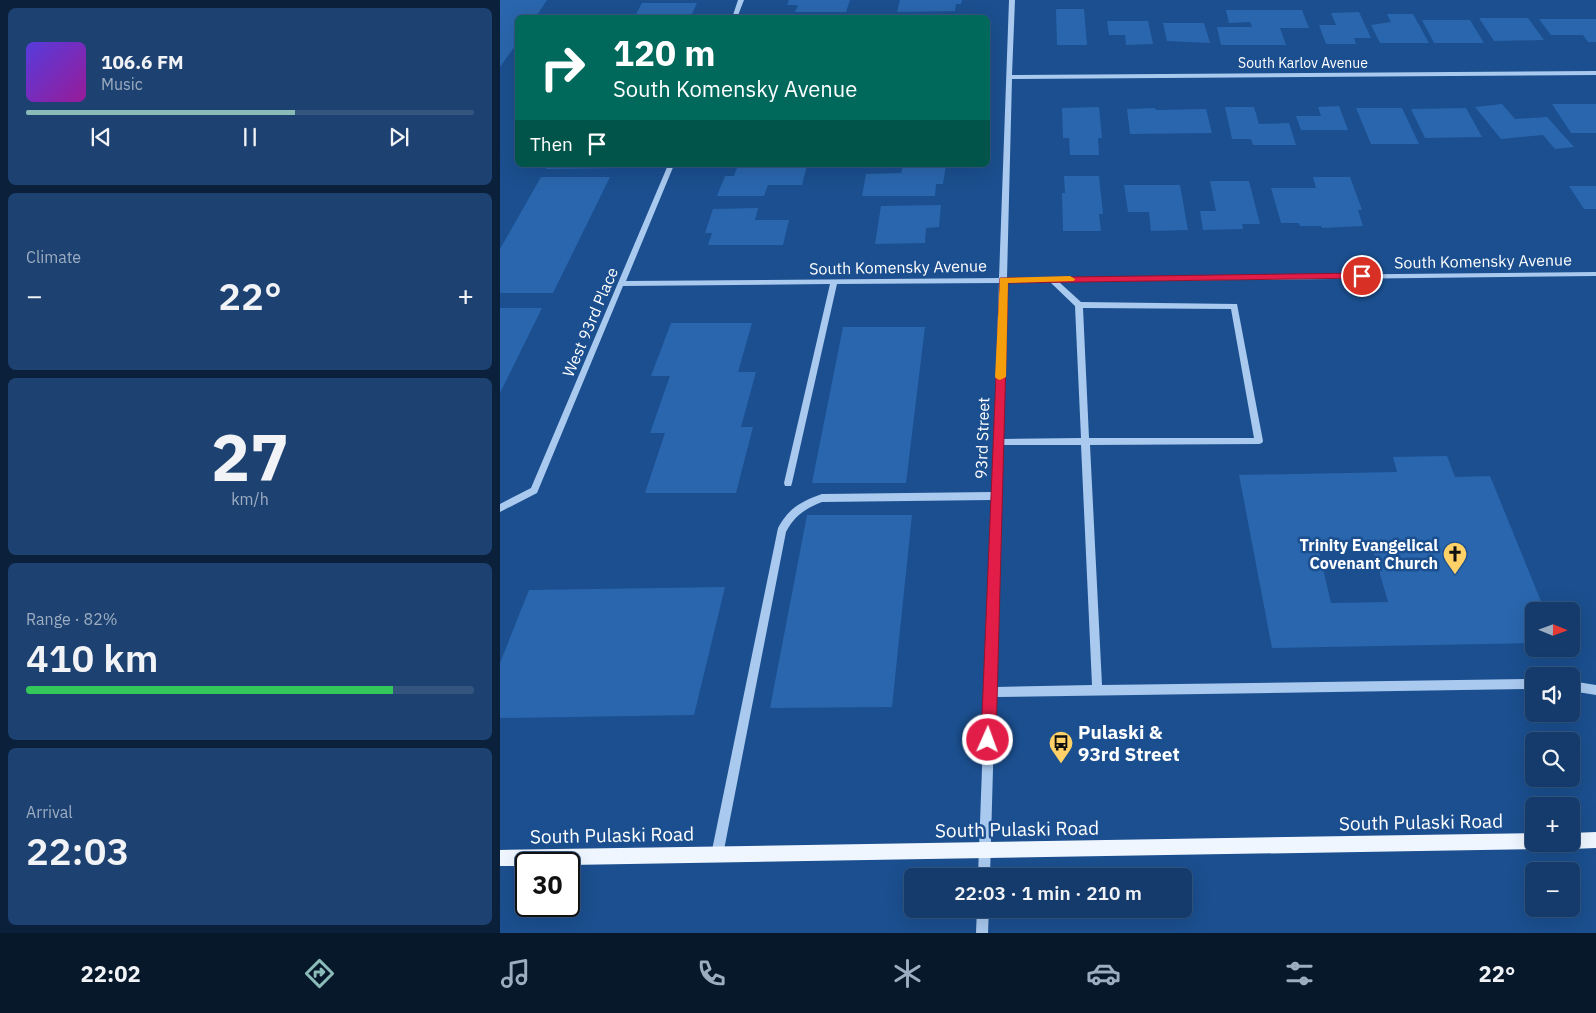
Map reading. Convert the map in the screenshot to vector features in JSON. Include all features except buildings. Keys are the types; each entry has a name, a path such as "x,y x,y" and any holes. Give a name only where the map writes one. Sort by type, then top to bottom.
{"main road":[{"path":"1580,841 1596,840"},
{"name":"South Pulaski Road","path":"500,858 1525,841"}],"street":[{"path":"735,15 741,0"},
{"name":"93rd Street","path":"984,868 1012,0"},
{"name":"South Karlov Avenue","path":"1010,77 1596,73"},
{"name":"West 93rd Place","path":"500,508 534,490 670,167"},
{"name":"South Komensky Avenue","path":"621,284 1596,274"},
{"path":"998,442 1259,441 1234,306 1079,305 1051,279"},
{"path":"788,483 834,282"},
{"path":"1079,305 1097,690"},
{"path":"717,855 781,531 789,515 805,504 822,498 996,496"},
{"path":"990,692 1525,684"},
{"path":"1580,687 1596,690"},
{"path":"982,933 983,918"}],"slow traffic":[{"path":"1000,377 1003,280 1070,279"}],"place":[{"name":"Trinity Evangelical Covenant Church","path":"1455,575"},
{"name":"Pulaski & 93rd Street","path":"1061,764"}],"route":[{"path":"988,740 1003,280 1362,276"}]}
